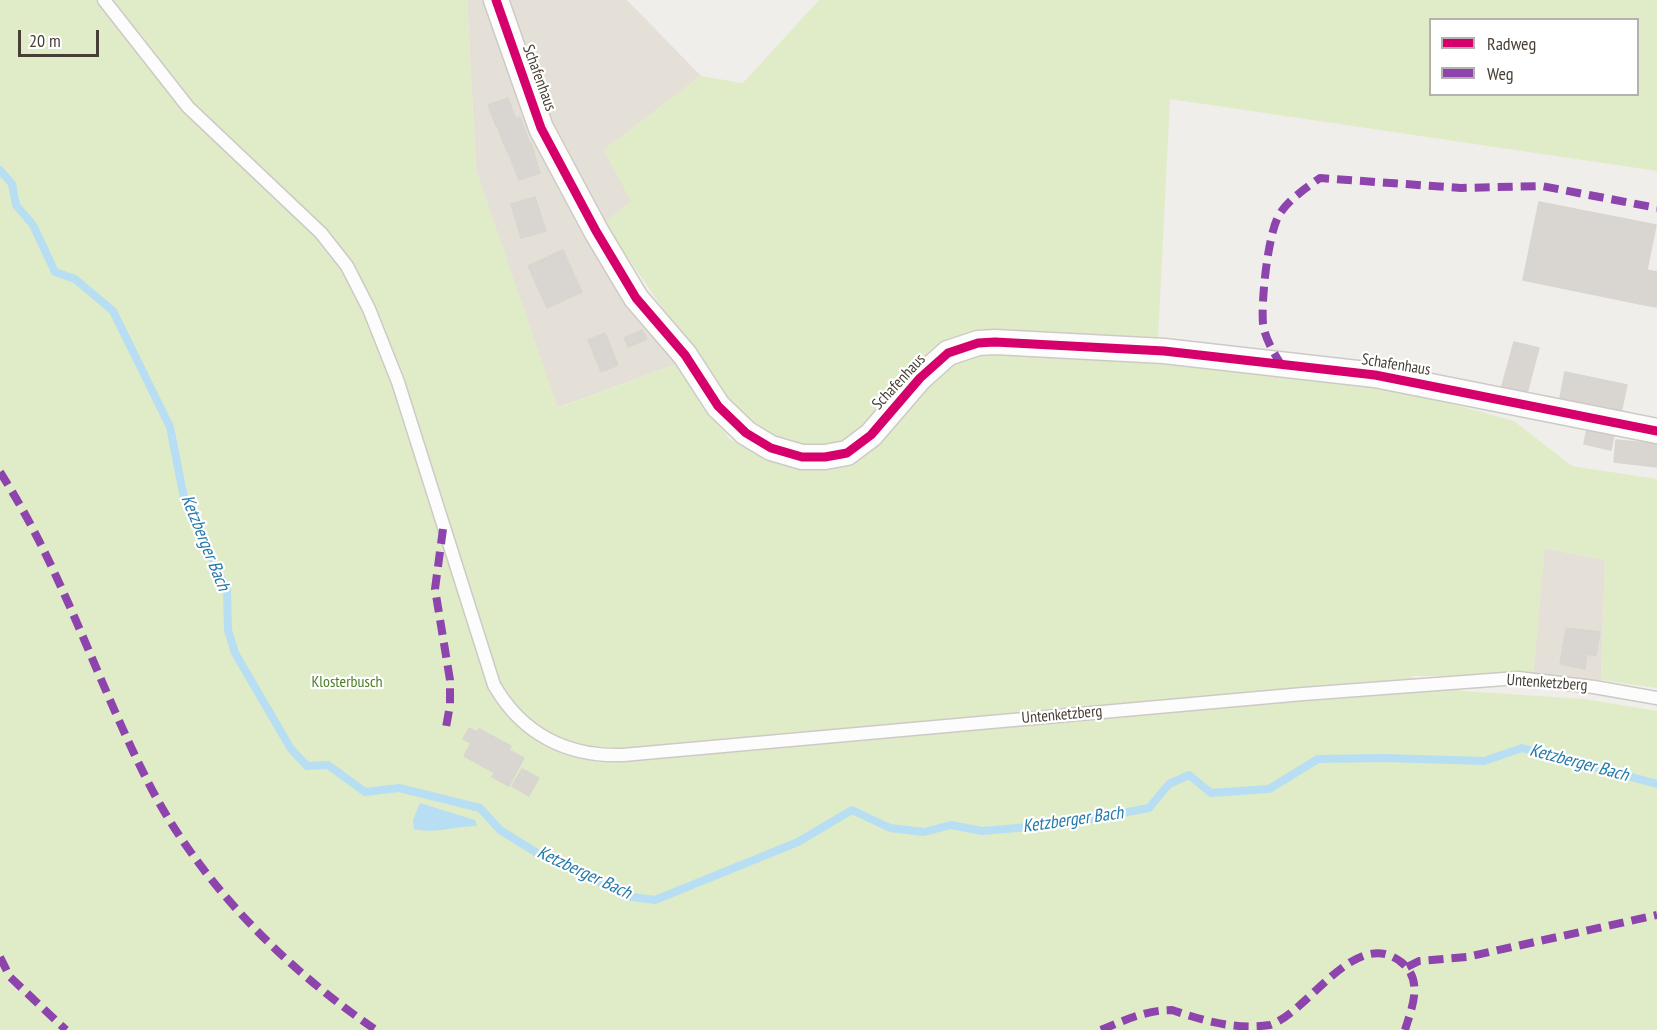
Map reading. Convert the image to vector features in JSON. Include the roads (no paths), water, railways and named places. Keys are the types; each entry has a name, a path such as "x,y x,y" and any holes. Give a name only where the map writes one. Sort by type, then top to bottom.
{"street":[{"name":"Schafenhaus","path":"496,0 541,128 596,231 630,288 685,355 718,406 746,433 771,448 802,457 825,457 847,453 871,435 921,378 948,353 978,343 995,342 1164,351 1375,375 1657,431"}],"lane":[{"name":"Untenketzberg","path":"104,0 188,108 321,233 347,266 369,309 398,382 494,685 504,702 531,729 571,750 601,756 694,750 885,730 1518,678 1594,687 1657,698"}],"water":[{"path":"420,803 475,820 477,826 430,831 414,829 413,820"}],"waterway":[{"name":"Ketzberger Bach","path":"0,170 12,184 16,205 33,225 55,272 75,279 113,311 170,427 184,498 227,590 228,630 235,653 291,749 307,766 328,765 365,792 399,788 480,808 500,830 542,856 632,897 655,900 798,842 852,810 890,828 924,832 951,825 982,831 1063,824 1149,808 1169,784 1189,775 1211,793 1269,789 1318,759 1385,758 1484,761 1522,748 1657,784"}],"park label":[{"name":"Klosterbusch","path":"347,682"}]}
